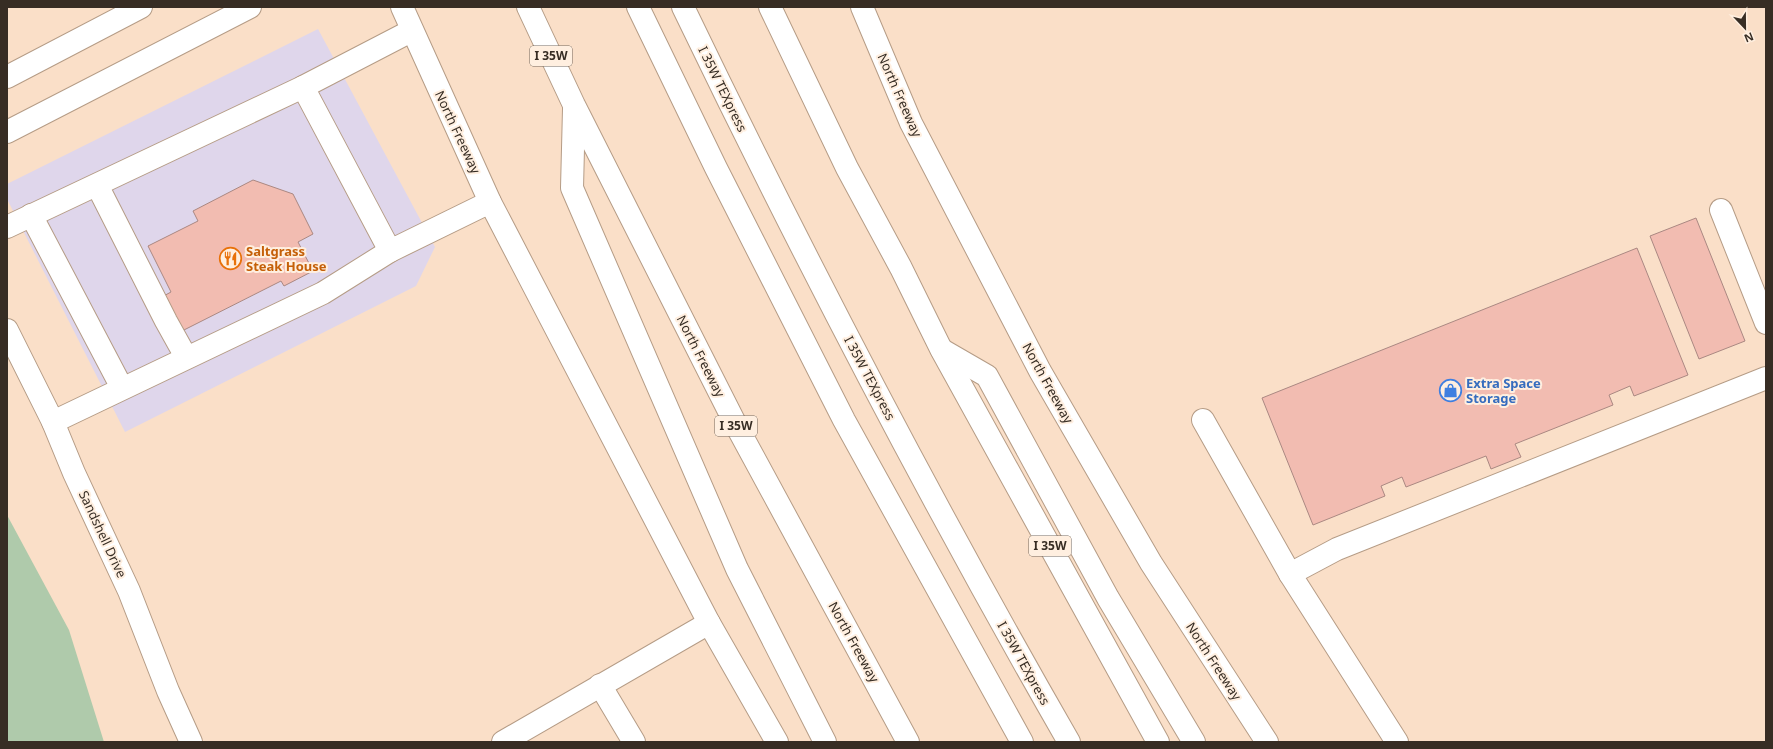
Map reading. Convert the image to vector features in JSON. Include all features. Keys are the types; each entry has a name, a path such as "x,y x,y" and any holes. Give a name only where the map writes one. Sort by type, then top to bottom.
{"main road":[{"path":"7,77 141,7"},
{"path":"7,132 250,7"},
{"name":"North Freeway","path":"402,7 411,31 490,202 709,623 777,742"},
{"name":"North Freeway","path":"528,7 574,105 736,425 908,742"},
{"path":"638,7 716,168 844,420 1022,742"},
{"name":"I 35W TEXpress","path":"683,7 752,151 876,390 1016,651 1068,742"},
{"name":"I 35W","path":"770,7 847,168 901,268 941,349 1158,742"},
{"name":"North Freeway","path":"862,7 911,123 1040,371 1151,564 1267,742"},
{"path":"7,227 303,87 411,31"},
{"path":"303,87 390,251"},
{"path":"574,105 572,188 737,569 825,742"},
{"path":"97,185 166,321 186,357"},
{"path":"53,422 186,357 323,293 390,251 490,202"},
{"path":"1721,210 1766,323"},
{"path":"31,215 122,388"},
{"name":"Sandshell Drive","path":"7,330 53,422 74,473 129,591 168,691 191,742"},
{"path":"941,349 986,376 1108,598 1194,742"},
{"path":"1290,574 1337,548 1766,378"},
{"path":"1203,420 1290,574 1397,742"},
{"path":"503,742 709,623"},
{"path":"600,686 634,742"}],"shaded area":[{"path":"318,29 435,247 416,286 125,432 7,199 7,184"}],"green space":[{"path":"7,515 69,630 104,742 7,742"}],"building":[{"name":"Saltgrass Steak House","path":"253,180 293,194 313,234 298,242 313,271 284,286 281,281 178,333 160,298 171,292 148,246 198,221 193,211"},
{"path":"1696,218 1745,341 1699,359 1650,236"},
{"name":"Extra Space Storage","path":"1637,248 1688,375 1634,396 1630,386 1609,395 1613,405 1515,444 1521,457 1491,469 1486,456 1406,487 1402,477 1381,486 1385,496 1313,525 1262,398"}],"place":[{"name":"Saltgrass Steak House","path":"230,258"},
{"name":"Extra Space Storage","path":"1450,390"}]}
